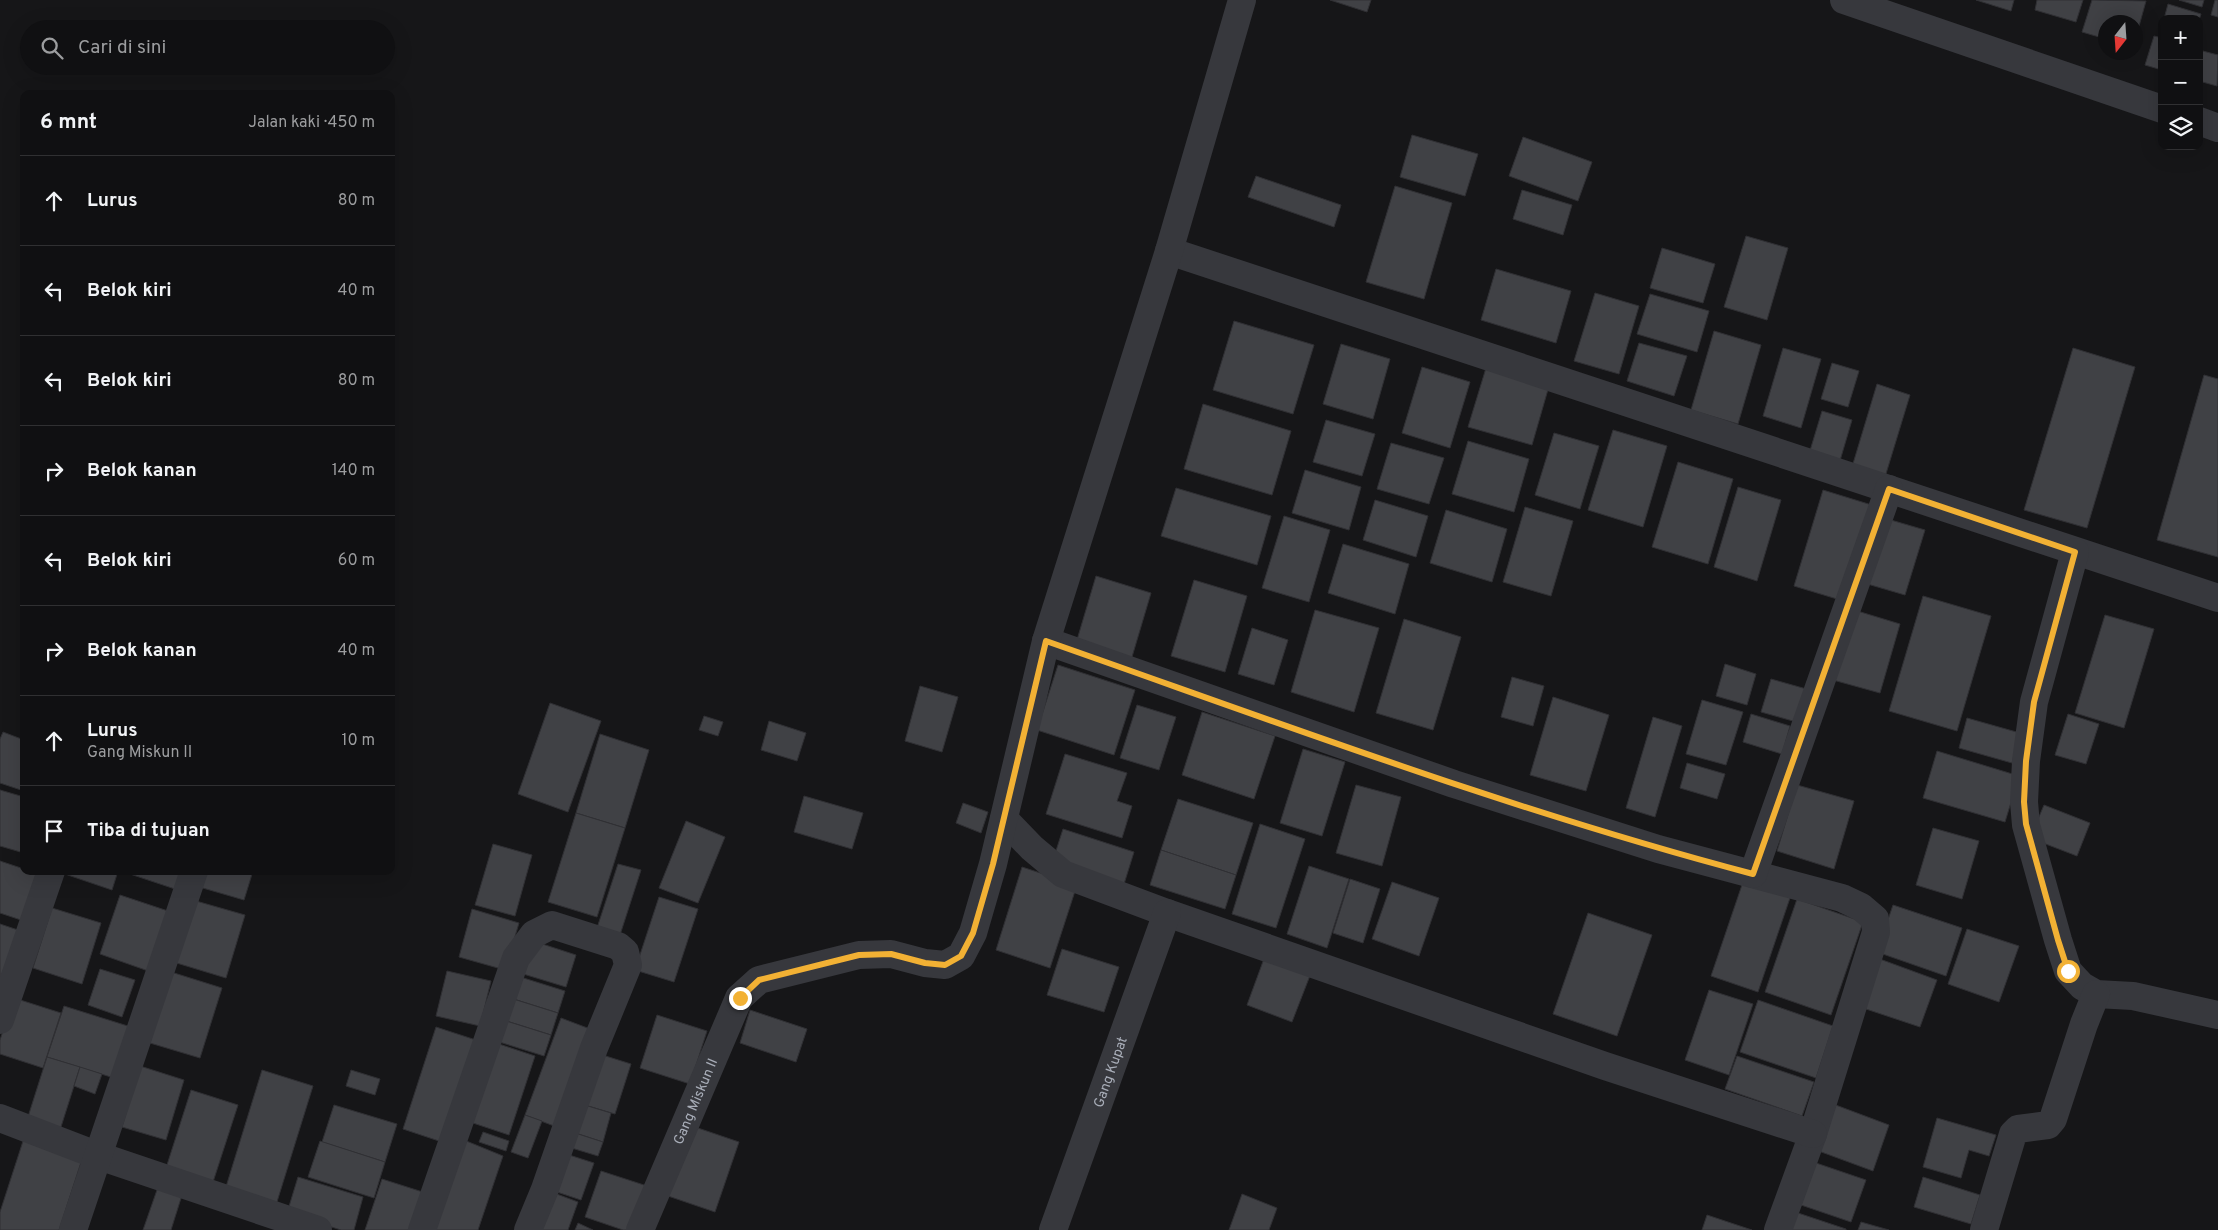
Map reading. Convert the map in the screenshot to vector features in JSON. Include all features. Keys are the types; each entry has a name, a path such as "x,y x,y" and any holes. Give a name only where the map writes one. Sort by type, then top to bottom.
{"street":[{"path":"1242,0 1169,251 1046,641 1004,819 1032,848 1063,874 1166,914 1606,1066 1813,1134"},
{"path":"1844,0 2158,107"},
{"path":"2203,122 2218,128"},
{"path":"1169,251 2218,598"},
{"path":"1753,874 1889,489"},
{"path":"2075,552 2034,702 2026,761 2024,802 2029,834 2058,940 2068,971 2082,986 2096,994 2133,996 2218,1015"},
{"path":"1046,641 1454,784 1658,849 1842,898 1861,907 1875,919 1876,932 1813,1134 1778,1230"},
{"name":"Gang Miskun II","path":"640,1230 740,998 759,980 859,955 891,954 925,963 945,965 961,956 973,933 1004,819"},
{"path":"0,1020 50,875"},
{"path":"74,1230 193,875"},
{"name":"Gang Kupat","path":"1053,1230 1166,914"},
{"path":"422,1230 516,958 534,934 552,925 618,946 625,952 628,965 594,1048 545,1189 528,1230"},
{"path":"1984,1230 2013,1134 2018,1129 2048,1125 2053,1119 2084,1024 2096,994"},
{"path":"0,1118 99,1156 318,1230"}],"building":[{"path":"1330,0 1371,0 1367,12"},
{"path":"1976,0 2014,0 2011,11"},
{"path":"2037,0 2083,0 2076,22 2035,10"},
{"path":"2092,0 2146,1 2142,15 2098,15 2098,37 2082,32"},
{"path":"2179,0 2204,0 2202,7"},
{"path":"2215,0 2218,0 2218,17 2211,15"},
{"path":"2168,4 2201,14 2201,15 2165,15"},
{"path":"2154,36 2158,37 2158,69 2145,65"},
{"path":"2203,51 2218,55 2217,86 2203,82"},
{"path":"1412,135 1478,154 1465,196 1400,177"},
{"path":"1523,137 1592,162 1578,201 1509,176"},
{"path":"1256,176 1341,205 1334,227 1248,197"},
{"path":"1395,186 1452,203 1424,299 1366,282"},
{"path":"1522,190 1572,205 1563,235 1513,219"},
{"path":"1746,236 1788,248 1767,320 1724,307"},
{"path":"1662,248 1715,264 1703,303 1650,288"},
{"path":"1496,269 1571,291 1556,343 1481,320"},
{"path":"1595,293 1639,306 1619,374 1574,361"},
{"path":"1650,294 1709,311 1697,352 1637,334"},
{"path":"1234,321 1314,345 1293,414 1213,390"},
{"path":"1714,331 1761,345 1738,424 1691,410"},
{"path":"1639,343 1687,356 1674,396 1627,381"},
{"path":"1341,344 1390,359 1373,419 1323,404"},
{"path":"1783,348 1821,359 1801,428 1763,416"},
{"path":"2073,348 2135,367 2087,528 2024,510"},
{"path":"1832,363 1859,371 1848,407 1821,399"},
{"path":"1422,367 1470,382 1450,448 1402,433"},
{"path":"1486,368 1549,386 1532,445 1468,427"},
{"path":"2204,375 2218,379 2218,557 2157,540"},
{"path":"1877,384 1910,395 1885,477 1852,467"},
{"path":"1203,404 1291,431 1272,495 1184,469"},
{"path":"1822,411 1852,420 1839,464 1809,454"},
{"path":"1326,420 1375,434 1362,476 1313,462"},
{"path":"1613,430 1667,446 1643,527 1588,510"},
{"path":"1554,433 1599,446 1580,509 1535,495"},
{"path":"1468,441 1529,459 1514,512 1452,494"},
{"path":"1391,443 1444,458 1429,504 1377,489"},
{"path":"1678,462 1733,479 1708,564 1652,547"},
{"path":"1305,470 1361,487 1349,530 1292,513"},
{"path":"1738,487 1781,500 1757,581 1714,567"},
{"path":"1176,488 1271,516 1257,565 1161,536"},
{"path":"1823,490 1875,506 1847,602 1794,586"},
{"path":"1375,500 1428,516 1416,557 1363,540"},
{"path":"1525,507 1573,521 1551,596 1503,582"},
{"path":"1446,510 1507,529 1492,582 1430,563"},
{"path":"1284,516 1330,530 1309,602 1262,588"},
{"path":"1884,518 1925,530 1905,595 1864,583"},
{"path":"1343,544 1409,564 1395,614 1328,593"},
{"path":"1096,576 1151,593 1129,667 1074,650"},
{"path":"1194,580 1247,596 1225,672 1171,656"},
{"path":"1923,596 1991,616 1957,731 1889,711"},
{"path":"1315,610 1379,628 1354,712 1291,692"},
{"path":"1854,610 1900,624 1880,693 1833,680"},
{"path":"2105,615 2154,629 2124,728 2075,713"},
{"path":"1404,619 1461,637 1433,730 1376,713"},
{"path":"1252,628 1288,640 1274,685 1238,674"},
{"path":"1725,664 1756,674 1747,705 1716,696"},
{"path":"1058,665 1135,690 1114,755 1037,730"},
{"path":"1512,677 1544,686 1533,726 1501,717"},
{"path":"1771,679 1810,690 1800,723 1761,712"},
{"path":"920,686 958,697 942,752 905,741"},
{"path":"1553,697 1609,715 1586,791 1530,775"},
{"path":"1702,700 1743,712 1726,765 1686,754"},
{"path":"550,703 601,721 568,812 518,794"},
{"path":"1137,705 1176,717 1159,770 1120,758"},
{"path":"1202,712 1275,736 1254,799 1182,775"},
{"path":"1751,714 1790,726 1782,754 1743,742"},
{"path":"2068,714 2099,724 2086,764 2055,755"},
{"path":"704,716 723,722 718,736 699,730"},
{"path":"1653,717 1682,726 1655,817 1626,808"},
{"path":"1967,718 2020,733 2012,763 1959,748"},
{"path":"769,721 806,733 797,761 761,750"},
{"path":"3,732 20,738 20,790 0,783 0,739"},
{"path":"600,734 649,750 625,828 576,813"},
{"path":"1303,749 1345,762 1322,836 1280,823"},
{"path":"1937,751 2019,776 2005,822 1923,798"},
{"path":"1065,754 1127,773 1117,801 1132,806 1122,838 1046,814"},
{"path":"1687,763 1725,774 1717,799 1680,788"},
{"path":"1356,785 1401,797 1382,866 1336,853"},
{"path":"1797,785 1854,801 1834,869 1777,851"},
{"path":"0,790 20,796 20,852 0,846"},
{"path":"804,796 863,813 852,849 794,832"},
{"path":"1178,799 1253,823 1236,875 1161,850"},
{"path":"963,803 988,812 981,833 956,823"},
{"path":"2044,805 2090,823 2077,856 2030,838"},
{"path":"576,813 625,828 597,917 548,902"},
{"path":"686,821 725,837 698,903 659,888"},
{"path":"1260,824 1305,839 1276,928 1232,914"},
{"path":"1933,828 1979,841 1962,899 1916,885"},
{"path":"1063,829 1134,852 1124,884 1053,860"},
{"path":"493,844 532,855 515,916 475,905"},
{"path":"1161,850 1236,875 1225,909 1150,885"},
{"path":"0,861 20,868 20,875 40,875 24,921 0,913"},
{"path":"618,864 641,870 619,938 596,931"},
{"path":"1309,866 1349,879 1327,948 1287,934"},
{"path":"1022,867 1077,885 1050,968 996,950"},
{"path":"68,875 117,875 112,890"},
{"path":"133,875 183,875 178,890"},
{"path":"200,875 252,875 244,900 196,886"},
{"path":"1350,879 1380,889 1363,943 1333,933"},
{"path":"1744,879 1791,895 1758,992 1711,976"},
{"path":"1392,882 1439,898 1419,956 1372,939"},
{"path":"120,895 174,913 154,973 100,954"},
{"path":"659,897 698,909 674,982 635,970"},
{"path":"189,899 245,915 226,978 170,961"},
{"path":"1797,899 1863,922 1831,1015 1765,992"},
{"path":"1893,905 1962,928 1946,976 1877,952"},
{"path":"52,908 101,923 82,984 33,968"},
{"path":"472,909 519,923 505,970 459,957"},
{"path":"1588,913 1652,935 1617,1036 1553,1014"},
{"path":"0,924 18,930 0,980"},
{"path":"1967,929 2019,946 1999,1002 1948,984"},
{"path":"530,940 576,955 566,987 520,973"},
{"path":"1062,949 1119,967 1104,1012 1047,995"},
{"path":"1265,956 1311,973 1292,1022 1247,1005"},
{"path":"1877,958 1937,980 1920,1027 1860,1007"},
{"path":"100,969 135,980 122,1017 88,1005"},
{"path":"447,971 491,981 480,1026 436,1016"},
{"path":"171,972 222,988 200,1058 150,1043"},
{"path":"514,975 565,991 558,1013 507,997"},
{"path":"1709,990 1753,1004 1729,1075 1685,1060"},
{"path":"507,997 558,1013 551,1035 500,1019"},
{"path":"14,998 61,1013 43,1068 0,1054 0,1040"},
{"path":"1758,1000 1833,1026 1816,1078 1740,1052"},
{"path":"64,1006 131,1027 114,1078 47,1057"},
{"path":"750,1010 807,1029 796,1062 740,1043"},
{"path":"657,1015 707,1031 690,1084 640,1068"},
{"path":"561,1018 598,1032 562,1129 525,1115"},
{"path":"500,1019 551,1035 544,1056 493,1040"},
{"path":"436,1027 485,1043 451,1145 403,1129"},
{"path":"493,1042 535,1056 509,1135 467,1121"},
{"path":"593,1052 631,1064 615,1114 578,1103"},
{"path":"1737,1056 1814,1082 1802,1116 1725,1089"},
{"path":"47,1057 80,1067 60,1130 27,1120"},
{"path":"140,1066 184,1080 166,1140 122,1127"},
{"path":"80,1067 102,1074 95,1094 74,1086"},
{"path":"262,1070 313,1086 276,1205 225,1190"},
{"path":"351,1070 380,1079 375,1095 346,1086"},
{"path":"191,1090 238,1105 213,1182 166,1168"},
{"path":"578,1103 611,1113 603,1142 569,1131"},
{"path":"1833,1104 1889,1125 1873,1171 1816,1150"},
{"path":"334,1105 397,1124 385,1162 322,1142"},
{"path":"525,1115 542,1121 528,1158 511,1152"},
{"path":"1937,1118 1996,1135 1989,1156 1969,1150 1961,1178 1923,1167"},
{"path":"692,1126 739,1142 715,1212 668,1196"},
{"path":"569,1131 603,1142 598,1156 565,1146"},
{"path":"483,1132 509,1141 506,1151 479,1142"},
{"path":"25,1135 84,1153 59,1230 0,1230 0,1212"},
{"path":"459,1138 503,1156 478,1230 429,1230"},
{"path":"320,1141 385,1162 374,1198 308,1177"},
{"path":"566,1154 594,1163 581,1200 554,1191"},
{"path":"1816,1163 1866,1180 1851,1222 1801,1205"},
{"path":"601,1171 647,1186 632,1230 623,1230 585,1217"},
{"path":"298,1177 363,1197 354,1230 341,1230 287,1213"},
{"path":"1923,1177 1980,1195 1971,1224 1914,1207"},
{"path":"382,1179 429,1194 417,1230 365,1230"},
{"path":"158,1187 182,1195 171,1230 143,1230"},
{"path":"546,1190 578,1202 568,1230 531,1230"},
{"path":"1242,1194 1277,1208 1269,1230 1229,1230"},
{"path":"1795,1212 1846,1229 1846,1230 1789,1230"},
{"path":"1707,1215 1752,1230 1702,1230"},
{"path":"1861,1222 1889,1230 1858,1230"},
{"path":"578,1223 593,1230 575,1230"}],"route":[{"path":"740,998 759,980 859,955 891,954 925,963 945,965 961,956 973,933 993,864 1046,641 1454,784 1658,849 1753,874 1889,489 2075,552 2034,702 2026,761 2024,802 2026,824 2068,971"}]}
